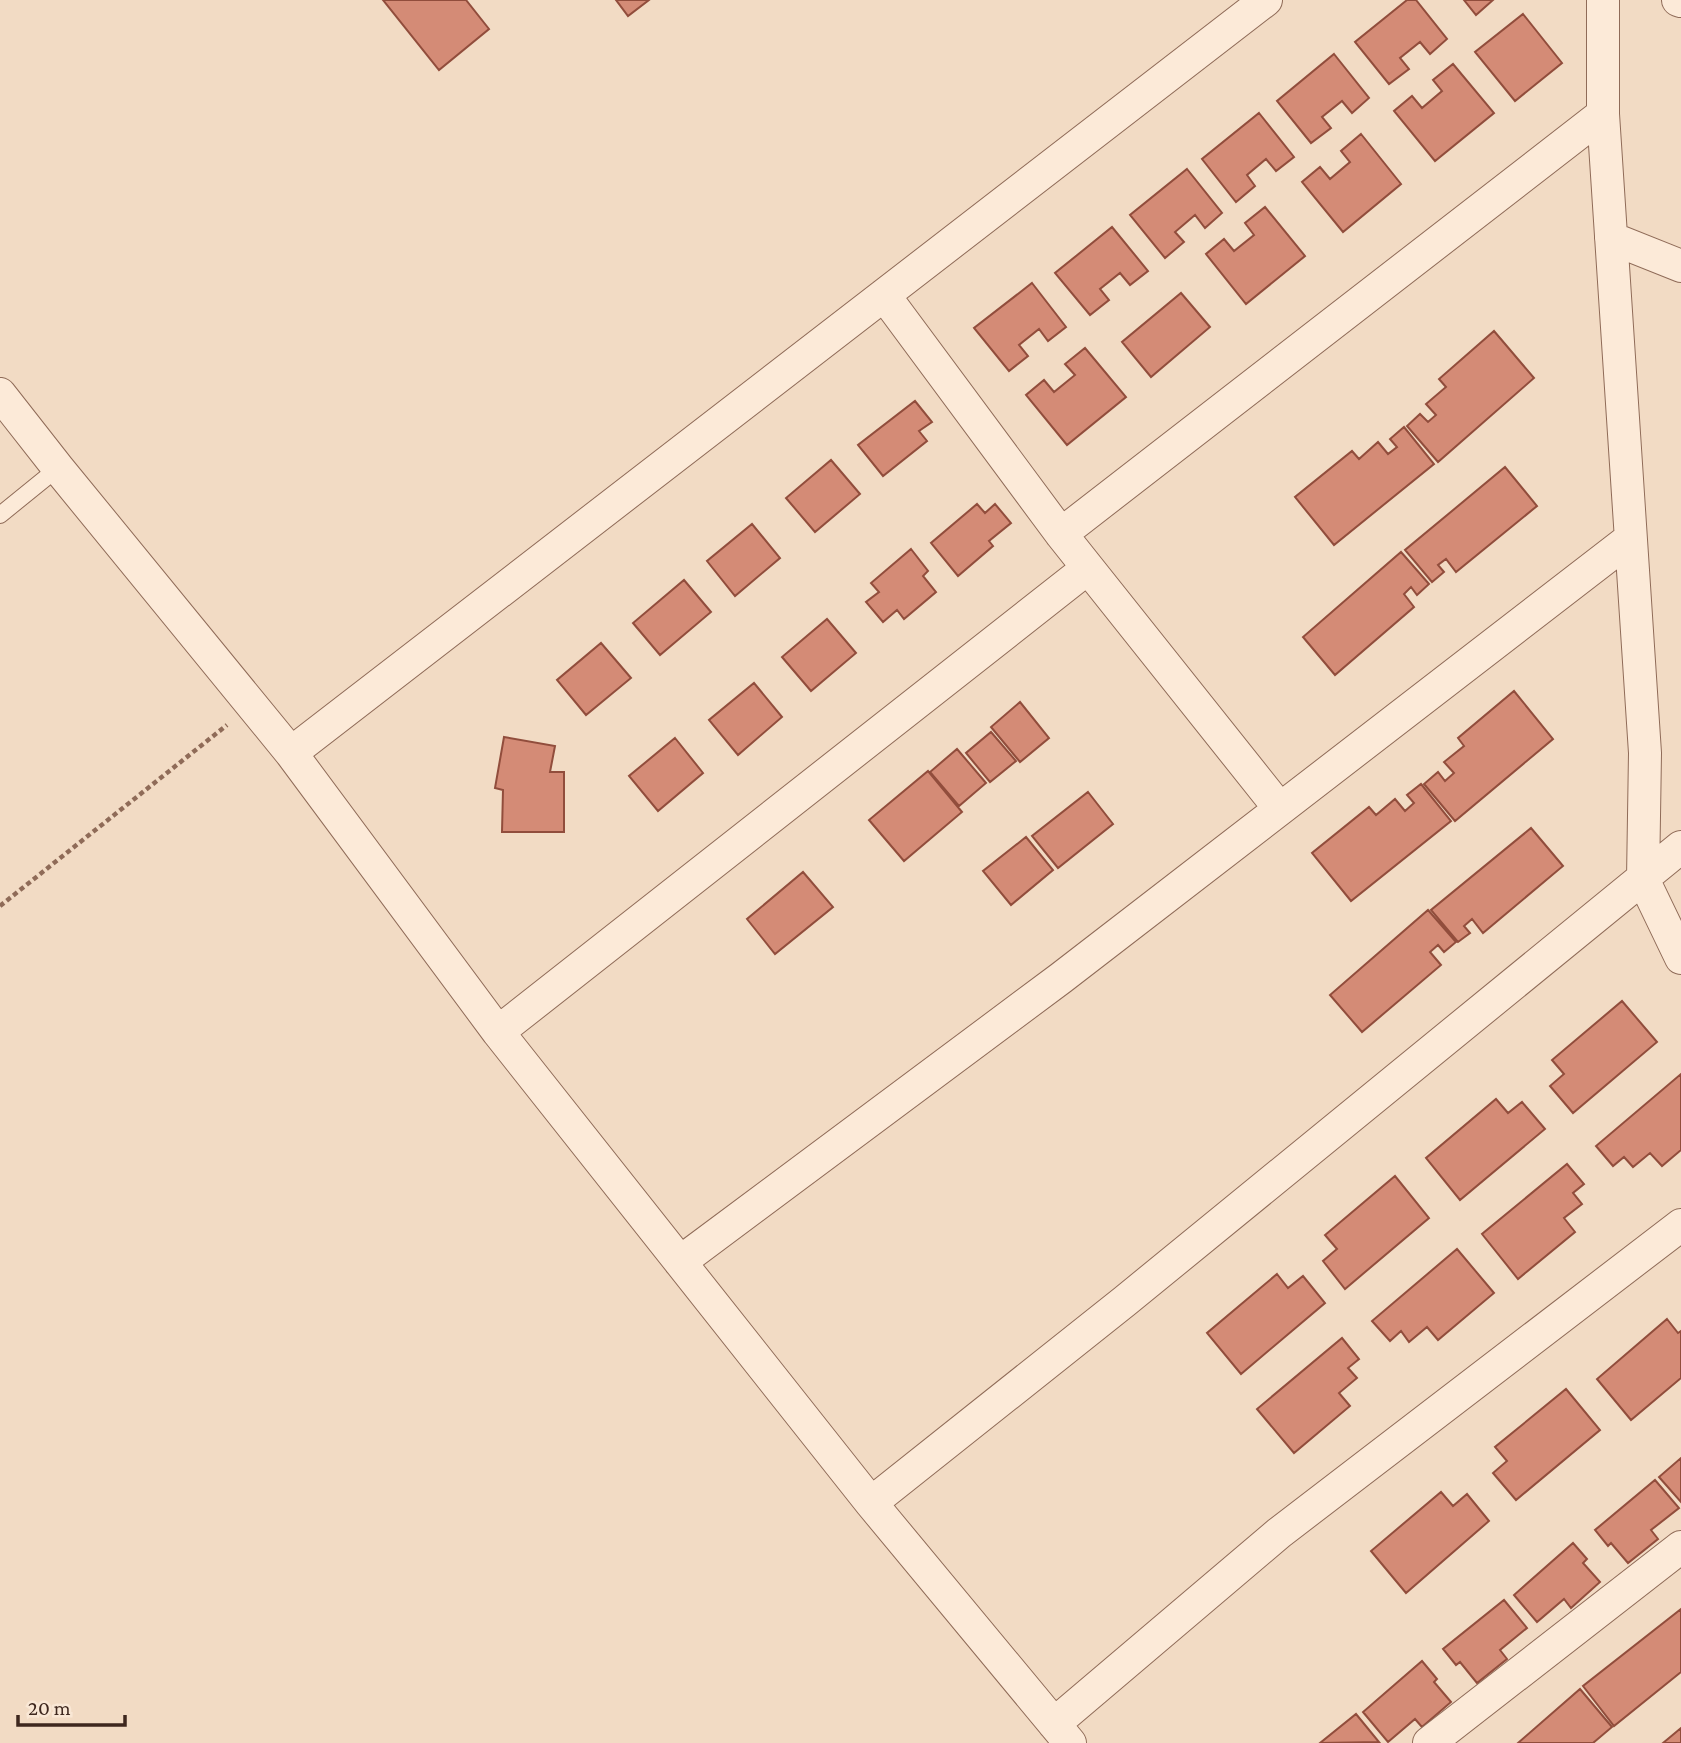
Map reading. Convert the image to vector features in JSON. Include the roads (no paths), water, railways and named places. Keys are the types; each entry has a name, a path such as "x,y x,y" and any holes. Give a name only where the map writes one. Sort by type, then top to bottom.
{"street":[{"path":"291,753 1266,0"},
{"path":"1603,0 1603,114 1644,753 1643,879 1681,958"},
{"path":"1061,534 1603,114"},
{"path":"1611,238 1681,266"},
{"path":"884,295 1061,534 1280,809"},
{"path":"0,394 291,753 498,1032 871,1503 1062,1734 1279,1534 1681,1225"},
{"path":"680,1262 1061,978 1630,539"},
{"path":"498,1032 1088,568"},
{"path":"871,1503 1147,1283 1681,847"},
{"path":"1429,1743 1681,1547"}],"lane":[{"path":"0,515 58,468"}]}
